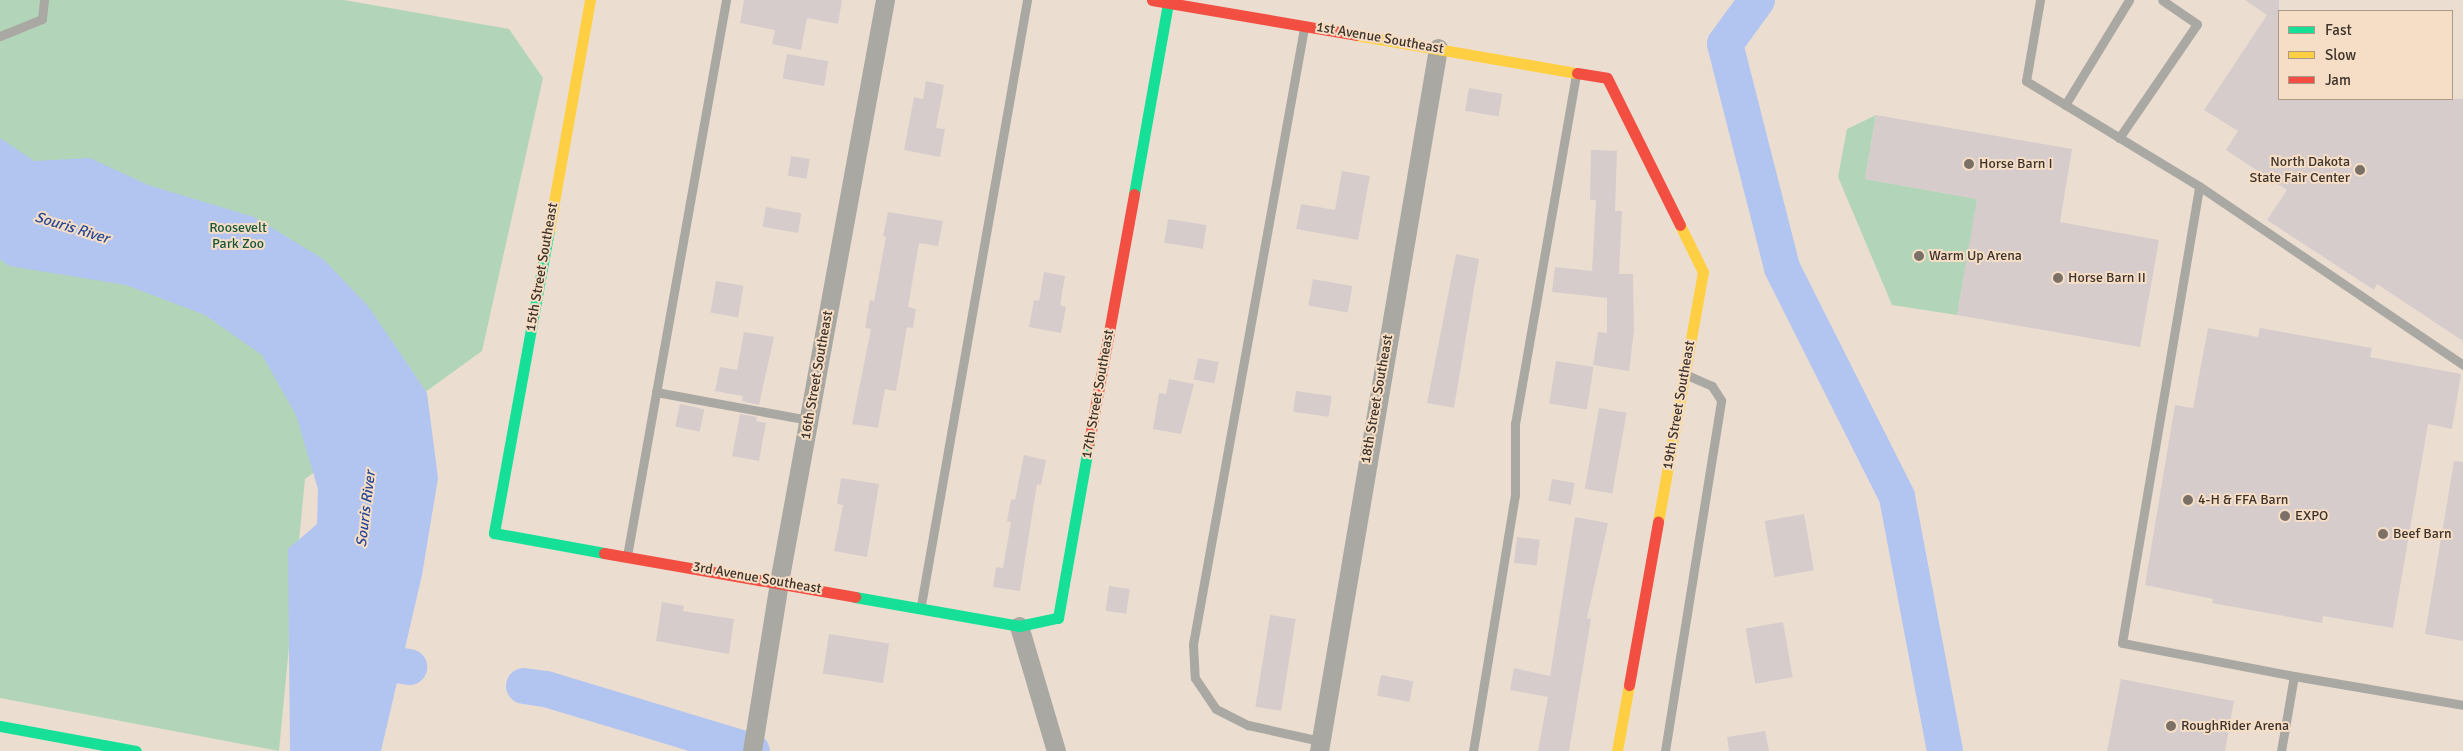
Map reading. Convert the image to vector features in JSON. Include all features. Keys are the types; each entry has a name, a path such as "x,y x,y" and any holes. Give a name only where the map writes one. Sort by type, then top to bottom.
{"street":[{"name":"15th Street Southeast","path":"494,533 590,0"},
{"name":"16th Street Southeast","path":"752,751 779,582 885,0"},
{"name":"1st Avenue Southeast","path":"1152,0 1607,78"},
{"name":"17th Street Southeast","path":"1019,626 1058,618 1168,3"},
{"name":"18th Street Southeast","path":"1320,746 1438,48"},
{"name":"19th Street Southeast","path":"1607,78 1703,272 1617,751"},
{"name":"3rd Avenue Southeast","path":"494,533 920,606 1019,626"},
{"path":"1019,626 1056,751"},
{"path":"0,726 109,748 136,751"}],"lane":[{"path":"0,36 42,19 44,0"},
{"path":"627,556 726,0"},
{"path":"920,606 1027,0"},
{"path":"2040,0 2026,81 2199,186 2463,365"},
{"path":"2065,105 2129,0"},
{"path":"2119,138 2197,24 2162,0"},
{"path":"1304,26 1193,644 1195,678 1216,709 1248,725 1320,746"},
{"path":"1474,751 1515,495 1516,424 1576,72"},
{"path":"2199,186 2122,643 2294,676 2463,705"},
{"path":"1665,751 1721,400 1712,386 1685,374"},
{"path":"656,392 809,420"},
{"path":"2281,751 2294,676"}],"green space":[{"name":"Roosevelt Park Zoo","path":"0,0 344,0 509,29 543,78 482,351 305,479 279,751 0,698"},
{"name":"Warm Up Arena","path":"1876,115 1865,179 1978,199 1957,315 1892,305 1838,177 1847,129"}],"water":[{"name":"Souris River","path":"0,138 34,161 90,158 148,185 254,217 323,259 368,306 427,393 438,478 422,575 381,751 290,751 288,549 317,524 318,489 296,415 262,355 205,315 126,285 9,266 0,259"}],"building":[{"path":"744,0 842,0 838,24 807,18 801,50 772,44 775,30 740,23"},
{"name":"North Dakota State Fair Center","path":"2245,0 2279,0 2278,100 2463,99 2463,341 2377,284 2374,290 2267,220 2287,190 2226,150 2238,131 2204,110 2267,15"},
{"path":"787,54 828,61 824,86 783,79"},
{"path":"926,81 944,85 936,128 945,129 940,157 904,150 914,97 923,99"},
{"path":"1469,88 1502,94 1498,117 1465,111"},
{"path":"1876,115 2072,149 2060,222 2159,240 2140,347 1957,315 1977,199 1865,179"},
{"path":"1591,150 1617,151 1615,211 1622,211 1619,274 1633,274 1634,331 1629,371 1593,365 1598,332 1607,333 1607,298 1552,292 1555,267 1592,271 1596,200 1590,200"},
{"path":"791,156 810,159 807,179 788,176"},
{"path":"1342,171 1370,176 1358,240 1296,229 1301,204 1335,210"},
{"path":"766,207 801,213 798,233 763,227"},
{"path":"888,212 943,221 938,246 919,243 908,307 916,309 913,328 907,327 896,391 885,389 878,428 852,424 871,329 865,328 870,300 874,301 886,237 883,236"},
{"path":"1168,219 1207,225 1203,249 1164,243"},
{"path":"1456,254 1479,259 1454,408 1427,403"},
{"path":"1044,272 1065,276 1060,305 1066,307 1061,333 1029,327 1034,300 1039,301"},
{"path":"1313,279 1352,286 1348,313 1308,306"},
{"path":"716,281 744,286 738,317 710,313"},
{"path":"2208,328 2258,337 2260,328 2372,348 2370,357 2461,374 2452,429 2428,424 2393,628 2323,616 2322,623 2212,603 2213,599 2145,585 2175,405 2193,408"},
{"path":"744,332 774,337 759,405 742,401 743,396 715,391 720,367 737,370"},
{"path":"1198,358 1219,362 1214,384 1194,380"},
{"path":"1556,361 1594,367 1587,409 1549,403"},
{"path":"1169,379 1194,384 1181,434 1153,429 1159,393 1166,394"},
{"path":"1296,391 1332,396 1329,417 1293,412"},
{"path":"680,404 704,409 700,432 675,426"},
{"path":"1599,408 1627,413 1612,494 1585,489"},
{"path":"740,414 757,417 756,421 766,423 759,461 732,456"},
{"path":"1024,455 1046,460 1041,485 1037,484 1020,591 993,587 996,567 1003,568 1011,522 1007,521 1011,499 1015,500"},
{"path":"2454,461 2463,462 2463,641 2425,634"},
{"path":"841,478 879,484 867,557 834,551 843,505 837,504"},
{"path":"1552,479 1575,483 1571,505 1548,501"},
{"path":"1804,514 1814,570 1775,577 1765,521"},
{"path":"1575,517 1608,523 1587,618 1591,619 1569,751 1538,751 1548,697 1510,690 1514,668 1550,676"},
{"path":"1517,537 1540,540 1537,566 1514,563"},
{"path":"1109,586 1130,589 1126,614 1106,611"},
{"path":"662,602 684,606 683,611 734,619 729,654 656,641"},
{"path":"1270,615 1296,619 1281,711 1255,707"},
{"path":"1783,622 1793,677 1755,684 1746,629"},
{"path":"829,634 889,644 883,683 823,674"},
{"path":"1381,675 1413,681 1409,702 1377,696"},
{"name":"RoughRider Arena","path":"2121,679 2234,701 2225,751 2107,751"},
{"path":"1765,731 1769,751 1729,751 1727,737"}],"waterway":[{"path":"1757,0 1725,44 1782,268 1897,497 1945,751"},
{"path":"352,658 409,667"},
{"path":"524,686 546,689 752,751"}],"traffic: fast":[{"path":"1134,194 1168,3"},
{"path":"549,230 494,533 604,553"},
{"path":"855,597 1019,626 1058,618 1089,442"},
{"path":"0,726 136,751"}],"traffic: slow":[{"path":"549,230 590,0"},
{"path":"1356,35 1577,73"},
{"path":"1658,522 1703,272 1680,225"},
{"path":"1617,751 1629,685"}],"traffic: jam":[{"path":"1152,0 1356,35"},
{"path":"1577,73 1607,78 1680,225"},
{"path":"1089,442 1134,194"},
{"path":"1629,685 1658,522"},
{"path":"604,553 855,597"}],"place":[{"name":"Horse Barn I","path":"1969,164"},
{"name":"North Dakota State Fair Center","path":"2360,170"},
{"name":"Warm Up Arena","path":"1919,256"},
{"name":"Horse Barn II","path":"2058,278"},
{"name":"4-H & FFA Barn","path":"2188,500"},
{"name":"EXPO","path":"2285,516"},
{"name":"Beef Barn","path":"2383,534"},
{"name":"RoughRider Arena","path":"2171,726"}]}
